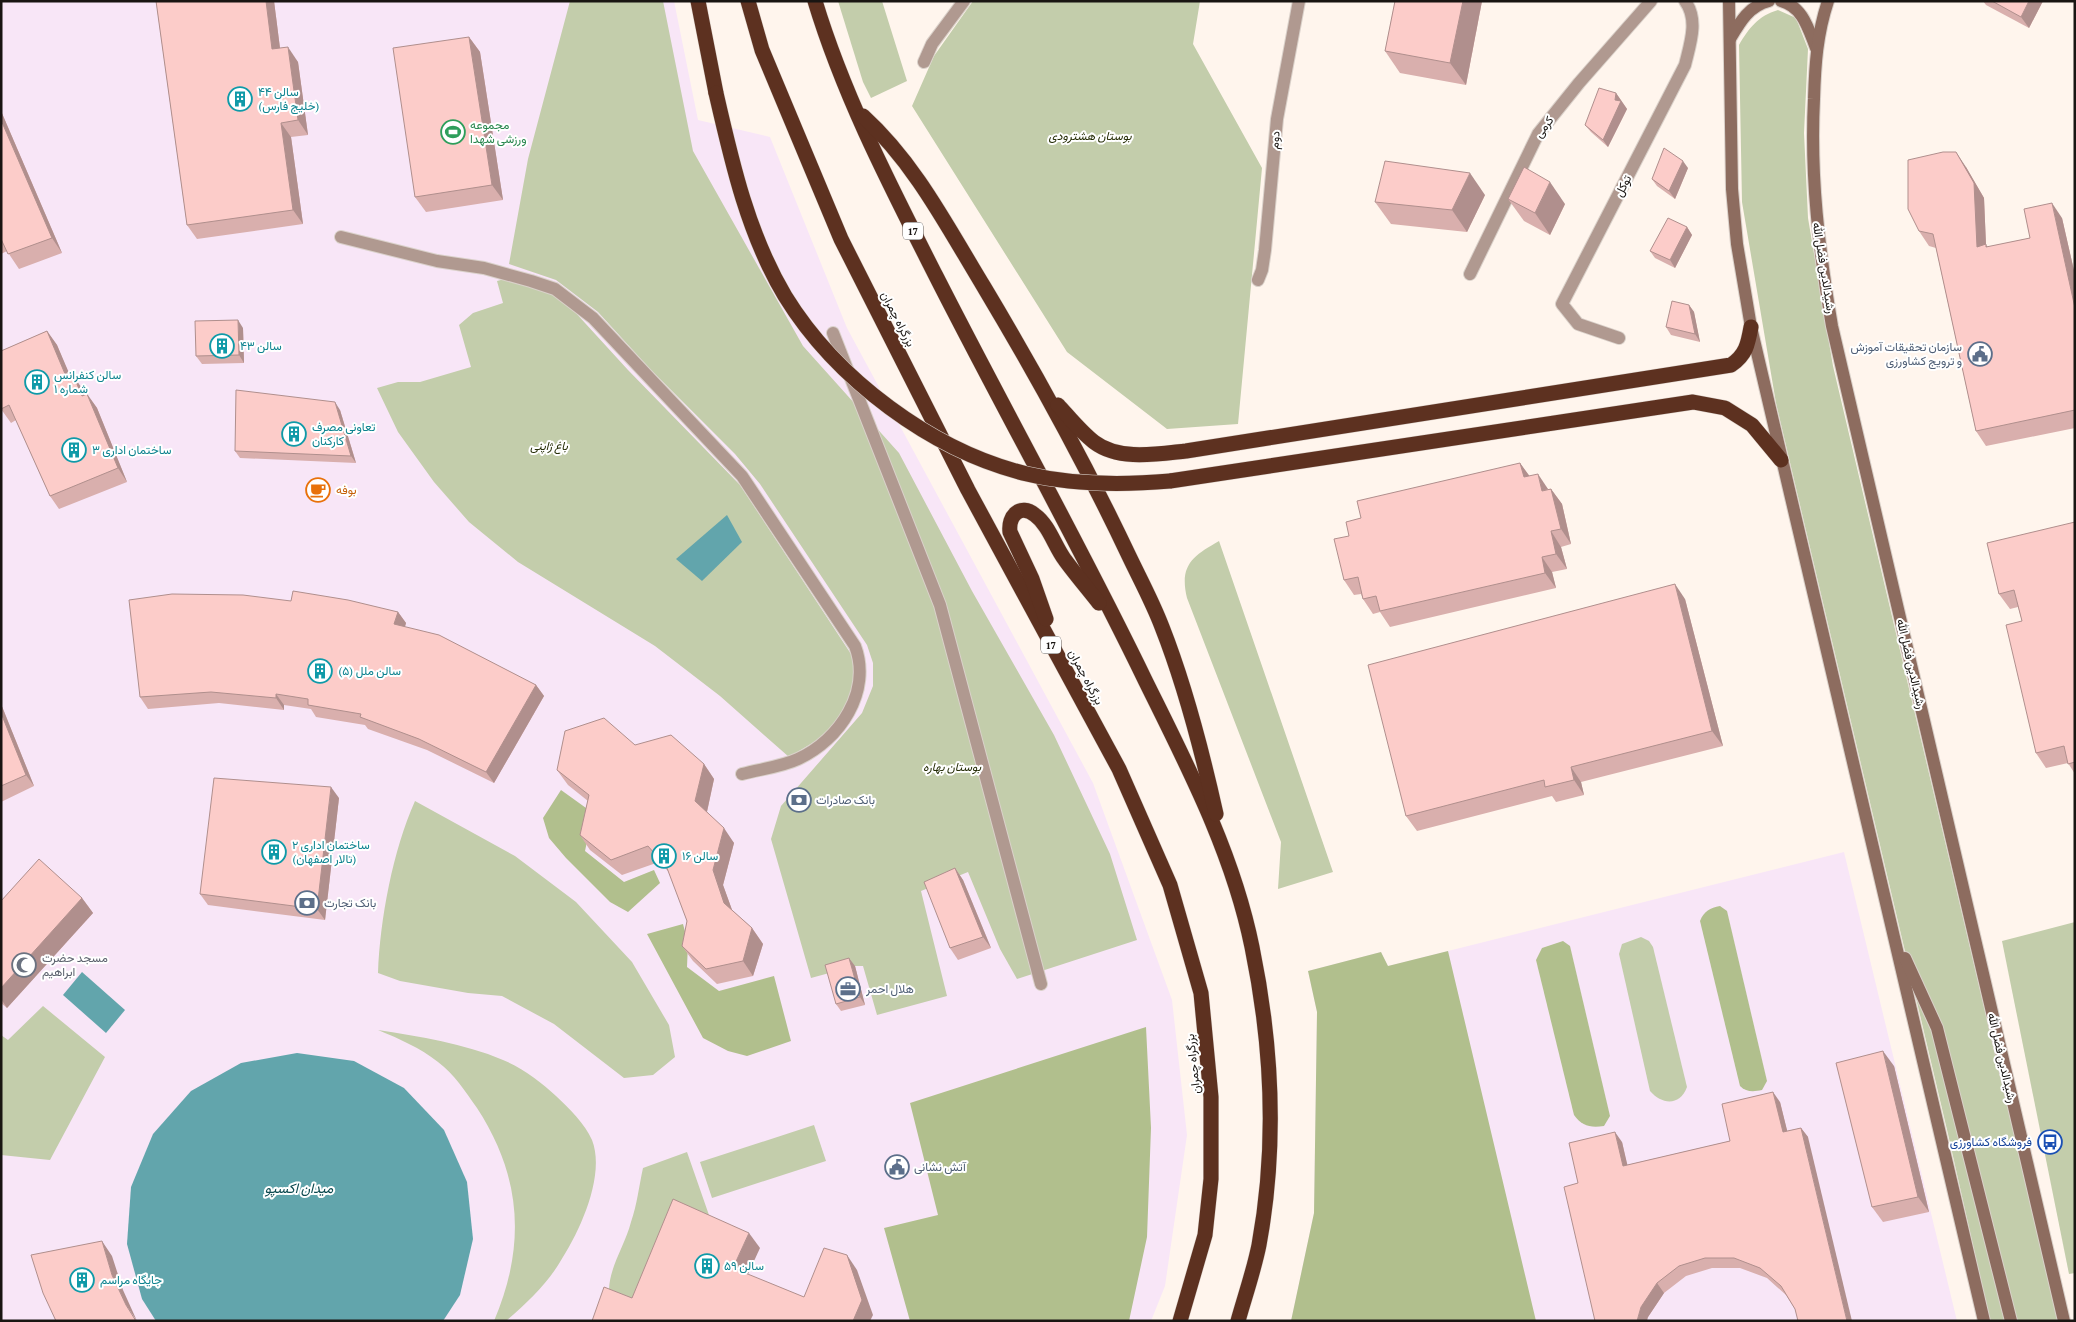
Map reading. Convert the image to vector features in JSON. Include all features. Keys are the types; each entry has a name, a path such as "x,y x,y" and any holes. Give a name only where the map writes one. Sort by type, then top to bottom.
{"highway":[{"path":"698,1 716,93 741,193 767,261 785,296 807,328 829,354 868,390 935,436 971,454 1010,469 1047,478 1082,482 1118,483 1170,481 1693,402 1725,408 1752,425 1781,460"},
{"name":"بزرگراه چمران","path":"748,1 762,50 841,239 968,490 1119,769 1170,885 1201,992 1211,1097 1212,1180 1205,1235 1180,1321"},
{"name":"17","path":"815,1 826,36 858,112 914,234 1121,630 1182,755 1226,857 1252,944 1266,1035 1271,1141 1259,1246 1238,1321"},
{"path":"858,112 883,134 908,165 948,227 1046,393 1106,508 1162,627 1196,727 1226,857"},
{"path":"1046,393 1094,442 1109,450 1143,454 1169,453 1731,365 1743,357 1748,345 1751,327"},
{"path":"1064,669 1032,579 1010,532 1009,524 1012,515 1020,510 1027,510 1040,520 1065,560 1121,630"}],"main road":[{"path":"1727,1 1730,39 1732,189 1737,244 1751,327 1984,1321"},
{"path":"1730,39 1743,17 1760,4 1770,1"},
{"path":"1781,1 1791,4 1805,19 1816,48"},
{"name":"رشیدالدین فضل الله","path":"1828,1 1816,48 1811,146 1820,256 1832,326 2064,1321"},
{"path":"1893,931 1937,1028 2011,1321"},
{"path":"2058,1298 2058,1321"}],"street":[{"path":"924,62 932,44 964,1"},
{"name":"دوم","path":"1258,280 1262,270 1265,250 1277,119 1299,1"},
{"name":"کرمی","path":"1470,274 1538,134 1579,83 1651,1"},
{"name":"توکل","path":"1619,338 1578,324 1562,304 1685,64 1693,32 1690,8 1685,1"},
{"path":"341,237 437,261 484,268 556,290 593,318 742,476 855,646 861,670 858,694 852,706 845,718 822,744 795,761 742,774"},
{"path":"833,333 940,605 1041,984"}],"shaded area":[{"path":"1,1 674,1 698,120 770,137 847,328 1093,783 1172,1000 1187,1135 1165,1286 1151,1321 1,1321"},
{"path":"1844,852 1957,1321 1291,1321 1314,1213 1317,1012 1308,971 1381,952 1388,966"}],"green space":[{"name":"بوستان بهاره","path":"570,1 663,1 693,151 803,346 899,453 972,591 1054,735 1110,854 1137,940 1017,979 1000,949 968,872 921,891 947,996 877,1015 863,966 855,966 811,978 771,839 781,806 862,713 873,686 873,663 867,645 760,484 735,454 651,370 598,312 556,280 509,264 528,159"},
{"path":"838,1 882,1 907,81 871,98 863,82"},
{"name":"بوستان هشترودی","path":"973,1 1200,1 1193,44 1262,168 1238,424 1167,429 1067,352 912,106 934,56"},
{"path":"1778,10 1796,18 1808,49 1804,133 1808,218 1833,366 2058,1321 1990,1321 1948,1134 1776,403 1742,202 1739,45 1755,23"},
{"name":"باغ ژاپنی","path":"520,275 564,300 628,370 740,485 851,654 857,669 845,713 824,736 789,757 720,696 655,646 518,562 469,522 434,482 398,432 377,388 398,382 420,382 471,367 459,325 473,313 503,303 497,281"},
{"path":"1219,541 1333,872 1278,889 1281,842 1187,598 1185,587 1185,577 1190,563 1195,557"},
{"path":"561,790 593,813 585,851 624,882 654,870 660,883 628,912 610,902 549,838 543,818"},
{"path":"415,801 515,856 576,902 632,962 669,1025 675,1057 653,1075 624,1078 554,1024 502,996 468,993 400,981 378,973 379,952 389,885 400,841"},
{"path":"1720,906 1727,911 1767,1081 1762,1090 1750,1091 1740,1086 1700,921 1708,910"},
{"path":"2075,922 2075,1273 2069,1274 2002,941"},
{"path":"683,924 688,943 687,967 719,991 774,976 791,1041 747,1056 728,1051 703,1038 647,934"},
{"path":"1641,937 1649,941 1653,947 1687,1087 1680,1098 1670,1101 1660,1099 1650,1091 1619,954 1622,944"},
{"path":"1563,941 1570,946 1610,1116 1604,1126 1595,1127 1587,1125 1580,1122 1574,1115 1536,960 1542,948"},
{"path":"1448,951 1536,1321 1291,1321 1314,1213 1317,1012 1308,971 1381,952 1388,966"},
{"path":"43,1006 105,1057 50,1160 1,1155 1,1035 8,1040"},
{"path":"1146,1027 1151,1128 1147,1237 1129,1321 910,1321 884,1228 938,1215 910,1103"},
{"path":"378,1030 426,1038 473,1049 510,1063 525,1071 561,1101 581,1122 592,1140 596,1170 593,1187 575,1236 549,1278 506,1321 494,1321 511,1266 515,1239 514,1212 511,1186 492,1134 468,1095 444,1067 417,1048"},
{"path":"814,1125 826,1161 712,1198 700,1162"},
{"path":"687,1152 710,1218 641,1303 609,1289 612,1272 633,1216 643,1168"}],"water":[{"path":"727,515 742,542 702,581 676,559"},
{"path":"82,972 125,1010 106,1033 63,995"},
{"name":"میدان اکسپو","path":"297,1053 354,1061 404,1088 444,1130 467,1182 473,1239 460,1295 443,1321 156,1321 142,1299 127,1244 131,1187 153,1134 191,1091 241,1063"}],"building":[{"name":"سالن ۴۴ (خلیج فارس)","path":"156,1 266,1 272,49 288,47 298,120 281,123 293,210 187,225"},
{"path":"1395,1 1463,1 1450,63 1385,51"},
{"path":"1992,1 2029,1 2021,17"},
{"name":"مجموعه ورزشی شهدا","path":"469,37 492,185 415,197 393,48"},
{"path":"1599,88 1616,93 1615,100 1621,101 1603,140 1585,125"},
{"path":"1,120 52,238 8,254 1,239"},
{"path":"1664,148 1683,161 1669,191 1652,179"},
{"path":"1943,152 1956,152 1974,183 1977,247 1986,244 1986,247 2030,238 2024,209 2052,203 2075,308 2075,410 1976,431 1933,234 1919,231 1908,209 1908,160"},
{"path":"1385,161 1470,173 1452,210 1375,202"},
{"path":"1524,167 1550,182 1535,213 1508,199"},
{"path":"1668,218 1687,227 1670,260 1650,251"},
{"path":"1672,301 1689,305 1695,334 1666,327"},
{"name":"سالن ۴۳","path":"238,320 239,355 196,356 195,321"},
{"path":"47,331 68,381 74,377 82,396 87,394 118,468 50,496 9,405 1,409 1,351"},
{"name":"تعاونی مصرف کارکنان","path":"236,390 335,402 351,456 235,451"},
{"path":"1520,463 1524,477 1538,474 1542,491 1551,489 1561,529 1551,531 1556,554 1542,557 1545,573 1380,611 1376,596 1363,599 1358,577 1344,580 1334,539 1349,536 1346,522 1361,518 1357,501"},
{"path":"2075,522 2075,762 2068,764 2064,746 2036,753 2006,625 2022,621 2014,590 1999,594 1987,543"},
{"path":"1675,584 1712,731 1571,767 1574,780 1545,787 1544,780 1406,816 1368,665"},
{"name":"(۵) سالن ملل","path":"293,591 348,600 398,612 394,624 439,635 536,685 486,772 419,739 360,717 361,714 308,705 308,699 276,694 276,698 211,692 140,697 129,600 172,594 243,595 291,601"},
{"path":"1,713 26,775 1,786"},
{"name":"سالن ۱۶","path":"604,718 635,745 671,735 704,764 695,801 724,828 713,870 724,903 752,928 743,961 706,969 682,946 687,921 667,868 648,846 611,860 580,835 589,795 557,770 565,731"},
{"name":"ساختمان اداری ۲ (تالار اصفهان)","path":"214,778 331,787 317,909 200,894"},
{"name":"مسجد حضرت ابراهیم","path":"39,859 82,898 1,988 1,901"},
{"path":"955,868 983,937 950,948 924,882"},
{"name":"هلال احمر","path":"849,958 860,997 836,1004 825,965"},
{"path":"1883,1051 1918,1197 1872,1207 1836,1063"},
{"path":"1773,1092 1783,1132 1801,1128 1847,1321 1798,1321 1795,1309 1781,1286 1760,1268 1734,1258 1705,1258 1679,1266 1657,1283 1641,1307 1637,1321 1595,1321 1564,1187 1578,1183 1569,1143 1615,1132 1623,1166 1730,1141 1722,1104"},
{"path":"673,1199 749,1233 733,1268 804,1297 824,1248 847,1255 862,1300 853,1321 592,1321 604,1287 632,1298"},
{"name":"جایگاه مراسم","path":"102,1241 112,1275 136,1321 56,1321 43,1293 31,1255"}],"place":[{"name":"سالن ۴۴ (خلیج فارس)","path":"240,99"},
{"name":"مجموعه ورزشی شهدا","path":"453,132"},
{"name":"سالن ۴۳","path":"222,346"},
{"name":"سازمان تحقیقات آموزش و ترویج کشاورزی","path":"1980,354"},
{"name":"سالن کنفرانس شماره ۱","path":"37,382"},
{"name":"تعاونی مصرف کارکنان","path":"294,434"},
{"name":"ساختمان اداری ۳","path":"74,450"},
{"name":"بوفه","path":"318,490"},
{"name":"(۵) سالن ملل","path":"320,671"},
{"name":"بانک صادرات","path":"799,800"},
{"name":"ساختمان اداری ۲ (تالار اصفهان)","path":"274,852"},
{"name":"سالن ۱۶","path":"664,856"},
{"name":"بانک تجارت","path":"307,903"},
{"name":"مسجد حضرت ابراهیم","path":"24,965"},
{"name":"هلال احمر","path":"848,989"},
{"name":"فروشگاه کشاورزی","path":"2050,1142"},
{"name":"آتش نشانی","path":"897,1167"},
{"name":"سالن ۵۹","path":"707,1266"},
{"name":"جایگاه مراسم","path":"82,1280"}]}
